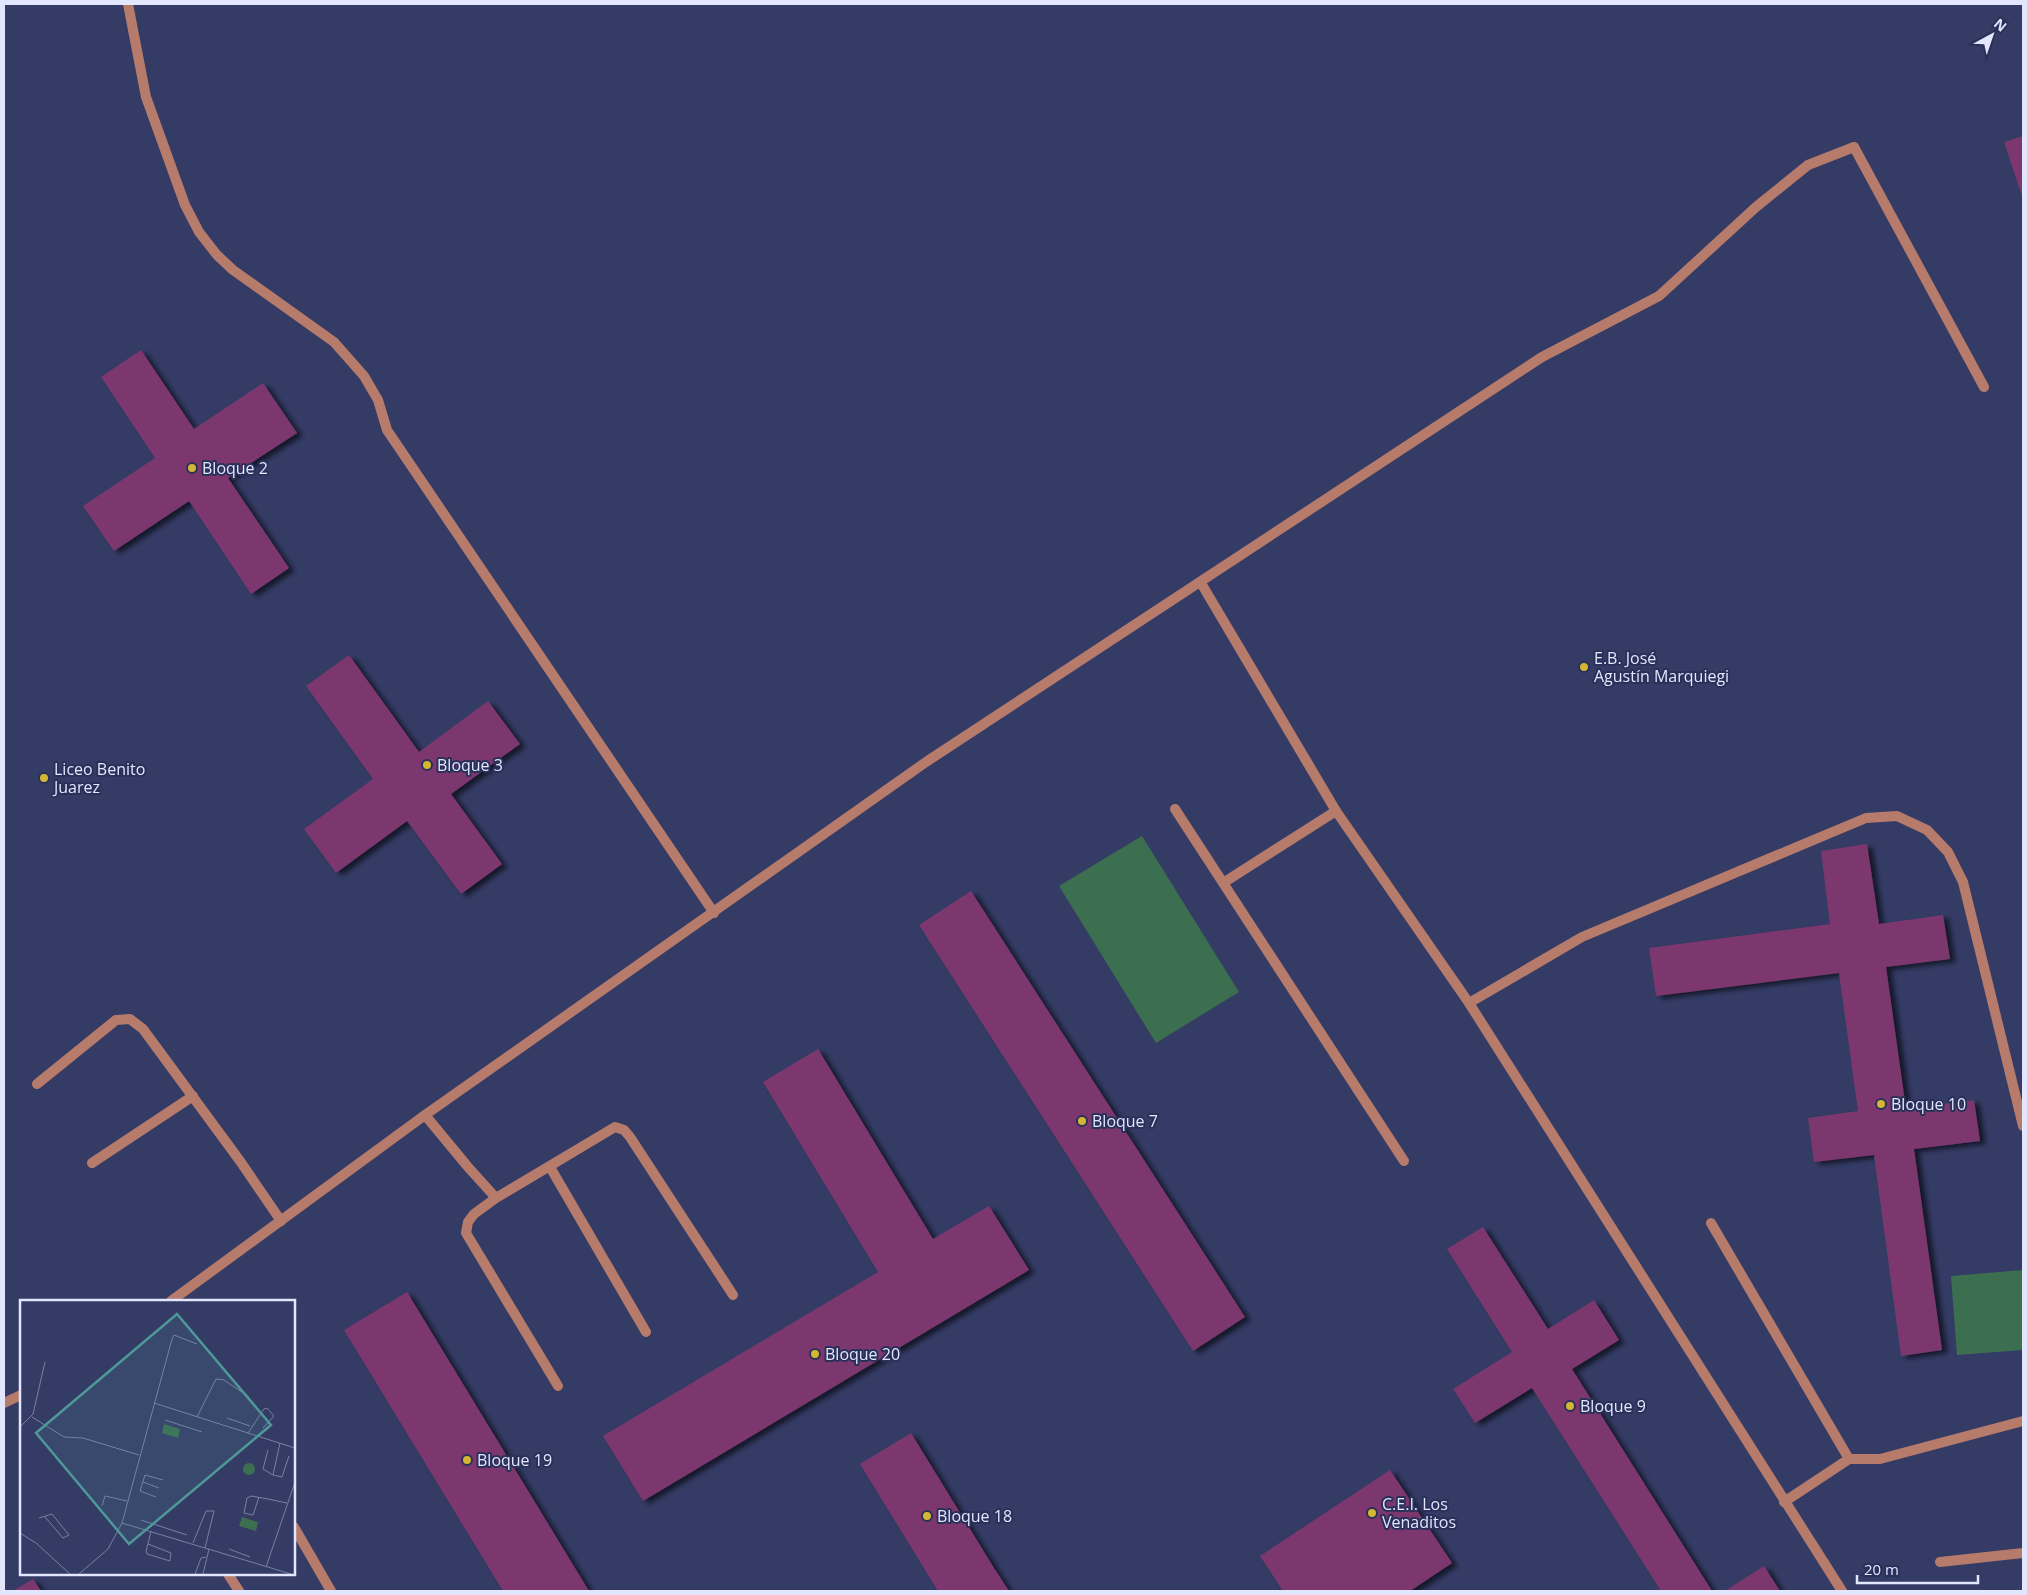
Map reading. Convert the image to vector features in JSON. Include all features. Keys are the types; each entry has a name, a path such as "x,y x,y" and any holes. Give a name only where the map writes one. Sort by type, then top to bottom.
{"street":[{"path":"128,4 146,97 185,205 199,232 217,255 233,270 334,342 364,376 378,400 387,430 714,913"},
{"path":"172,1300 425,1115 926,762 1201,583 1542,357 1659,296 1756,207 1808,165 1854,146 1984,387"},
{"path":"1201,583 1336,811 1469,1003 1842,1591"},
{"path":"1175,809 1404,1160"},
{"path":"1223,883 1336,811"},
{"path":"1469,1003 1582,937 1866,818 1897,816 1927,830 1948,852 1962,882 2023,1126"},
{"path":"36,1084 116,1020 130,1019 143,1029 281,1221"},
{"path":"92,1163 193,1096"},
{"path":"425,1115 496,1198"},
{"path":"558,1386 466,1233 468,1222 474,1214 496,1198 615,1127 624,1130 630,1137 733,1295"},
{"path":"550,1167 646,1332"},
{"path":"1711,1223 1849,1459"},
{"path":"4,1403 20,1395"},
{"path":"1784,1502 1849,1459 1880,1459 2023,1421"},
{"path":"295,1529 331,1591"},
{"path":"1940,1562 2023,1553"},
{"path":"229,1575 239,1591"}],"green space":[{"path":"1142,836 1239,992 1156,1043 1059,886"},
{"path":"2023,1270 2023,1350 1957,1355 1951,1276"}],"building":[{"path":"2023,136 2023,199 2004,142"},
{"name":"Bloque 2","path":"141,350 194,429 263,383 297,433 228,478 289,568 251,594 189,501 114,551 83,506 155,458 101,377"},
{"name":"Bloque 3","path":"349,655 419,752 488,701 520,744 451,794 502,864 461,894 407,821 336,873 304,829 373,779 306,686"},
{"name":"Bloque 10","path":"1867,844 1879,924 1943,915 1950,959 1886,967 1906,1109 1974,1100 1980,1141 1914,1149 1942,1350 1901,1356 1874,1155 1814,1162 1808,1118 1858,1111 1839,973 1656,996 1649,948 1830,924 1821,851"},
{"name":"Bloque 7","path":"971,891 1245,1317 1193,1351 919,925"},
{"name":"Bloque 20","path":"818,1049 933,1239 989,1206 1029,1270 643,1501 603,1436 878,1272 763,1082"},
{"name":"Bloque 9","path":"1483,1227 1548,1329 1594,1300 1619,1340 1572,1369 1712,1591 1661,1591 1532,1388 1475,1423 1453,1389 1512,1352 1447,1249"},
{"name":"Bloque 19","path":"407,1292 589,1591 503,1591 344,1330"},
{"name":"Bloque 18","path":"911,1433 1009,1591 938,1591 860,1464"},
{"name":"C.E.I. Los Venaditos","path":"1390,1470 1452,1563 1410,1591 1283,1591 1260,1556"},
{"path":"1764,1566 1780,1591 1725,1591"},
{"path":"33,1579 41,1591 13,1591"}],"place":[{"name":"Bloque 2","path":"192,468"},
{"name":"E.B. José Agustín Marquiegi","path":"1584,667"},
{"name":"Bloque 3","path":"427,765"},
{"name":"Liceo Benito Juarez","path":"44,778"},
{"name":"Bloque 10","path":"1881,1104"},
{"name":"Bloque 7","path":"1082,1121"},
{"name":"Bloque 20","path":"815,1354"},
{"name":"Bloque 9","path":"1570,1406"},
{"name":"Bloque 19","path":"467,1460"},
{"name":"C.E.I. Los Venaditos","path":"1372,1513"},
{"name":"Bloque 18","path":"927,1516"}]}
